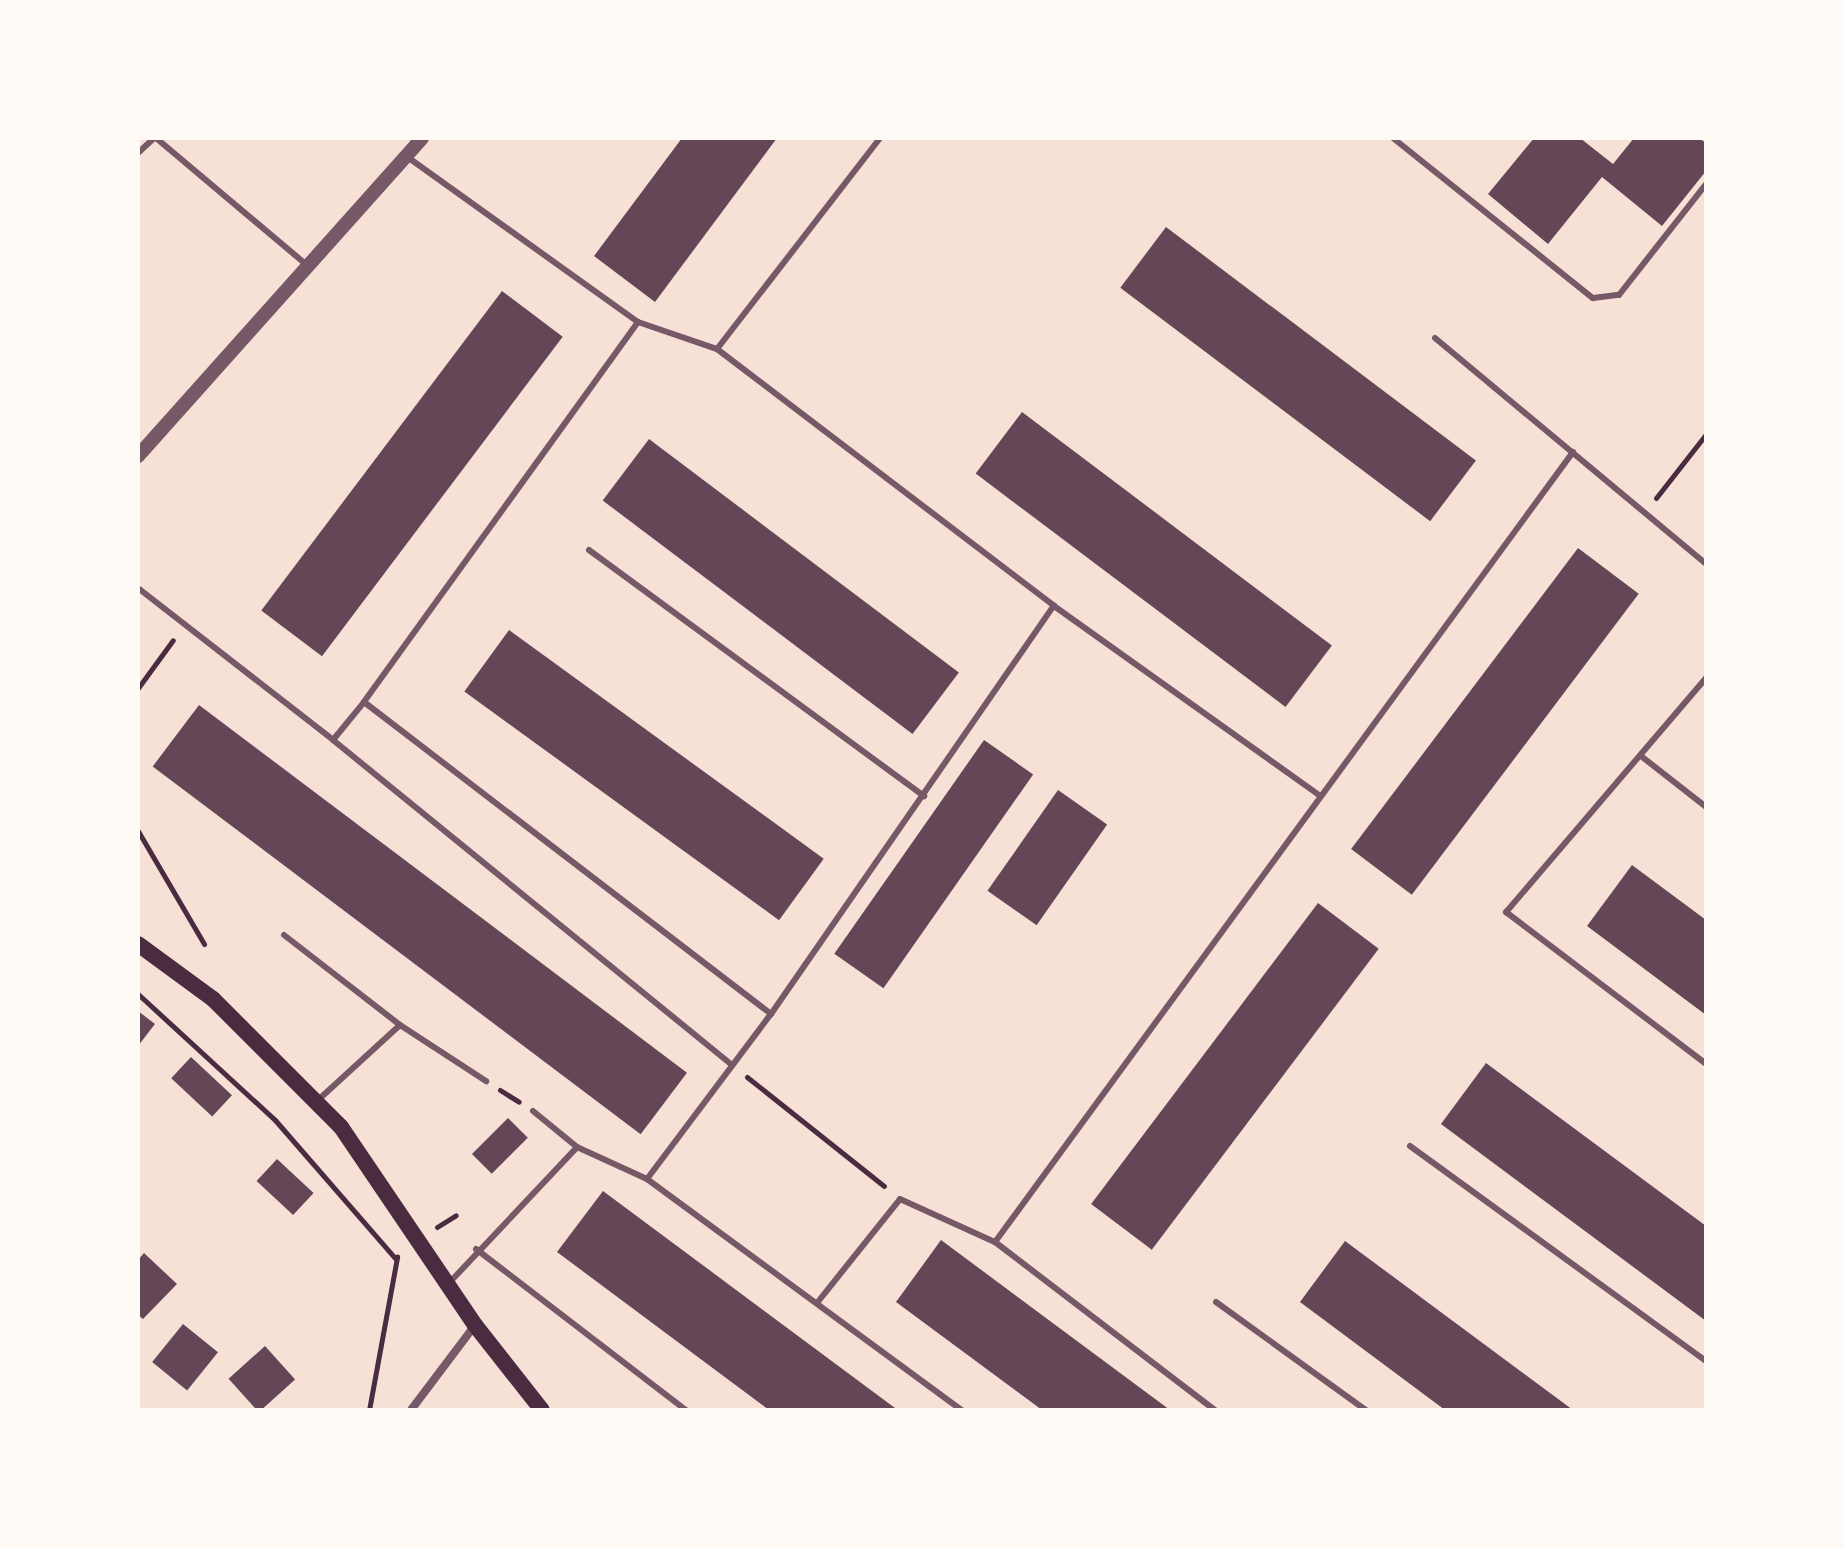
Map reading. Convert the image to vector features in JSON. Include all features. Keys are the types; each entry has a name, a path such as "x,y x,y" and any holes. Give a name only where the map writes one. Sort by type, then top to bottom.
{"main road":[{"path":"138,944 213,999 341,1127 475,1325 542,1410"}],"street":[{"path":"138,456 422,138"},
{"path":"411,1410 475,1325"}],"lane":[{"path":"138,153 155,138 308,266"},
{"path":"717,349 880,138"},
{"path":"1393,138 1593,298 1619,295 1706,184"},
{"path":"406,156 638,322 717,349 1054,606 1320,796"},
{"path":"333,740 364,702 638,322"},
{"path":"1435,338 1706,564"},
{"path":"995,1242 1573,452"},
{"path":"589,550 924,796"},
{"path":"138,588 333,740 732,1065"},
{"path":"647,1179 771,1014 1054,606"},
{"path":"1706,678 1506,912 1706,1064"},
{"path":"364,702 771,1014"},
{"path":"1641,756 1706,807"},
{"path":"284,935 400,1025 486,1081"},
{"path":"316,1102 400,1025"},
{"path":"533,1111 577,1147 647,1179 962,1410"},
{"path":"1410,1146 1706,1361"},
{"path":"447,1285 476,1249 577,1147"},
{"path":"817,1303 900,1199 995,1242 1215,1410"},
{"path":"476,1249 686,1410"},
{"path":"1216,1302 1366,1410"}],"path":[{"path":"1646,511 1706,434"},
{"path":"138,688 185,624"},
{"path":"138,831 204,944"},
{"path":"138,994 275,1120 395,1258"},
{"path":"732,1065 900,1199"},
{"path":"486,1081 533,1111"},
{"path":"369,1410 395,1258 456,1215"}],"building":[{"path":"682,138 777,138 655,302 594,256"},
{"path":"1534,138 1580,138 1613,164 1634,138 1699,138 1706,143 1706,171 1662,226 1602,177 1548,244 1488,194"},
{"path":"1166,227 1476,461 1430,521 1120,288"},
{"path":"502,291 563,337 322,656 261,610"},
{"path":"1022,412 1332,646 1286,707 976,473"},
{"path":"649,439 959,673 913,734 603,500"},
{"path":"1578,548 1639,594 1412,895 1351,849"},
{"path":"509,630 824,859 779,920 464,691"},
{"path":"199,705 687,1073 641,1134 153,766"},
{"path":"984,740 1033,774 883,988 834,954"},
{"path":"1058,790 1107,824 1037,925 987,891"},
{"path":"1632,865 1706,920 1706,1015 1587,926"},
{"path":"1318,903 1379,949 1152,1250 1091,1204"},
{"path":"138,1011 155,1024 138,1046"},
{"path":"191,1057 232,1095 212,1116 171,1078"},
{"path":"1486,1063 1706,1226 1706,1321 1441,1124"},
{"path":"508,1118 528,1138 492,1174 472,1154"},
{"path":"277,1159 314,1193 293,1215 257,1181"},
{"path":"603,1191 895,1408 769,1410 557,1252"},
{"path":"941,1240 1170,1410 1042,1410 896,1302"},
{"path":"1345,1241 1573,1410 1445,1410 1300,1302"},
{"path":"144,1253 177,1284 143,1319 138,1315 138,1260"},
{"path":"183,1324 218,1352 187,1390 152,1362"},
{"path":"265,1346 295,1379 261,1410 257,1410 229,1379"}]}
